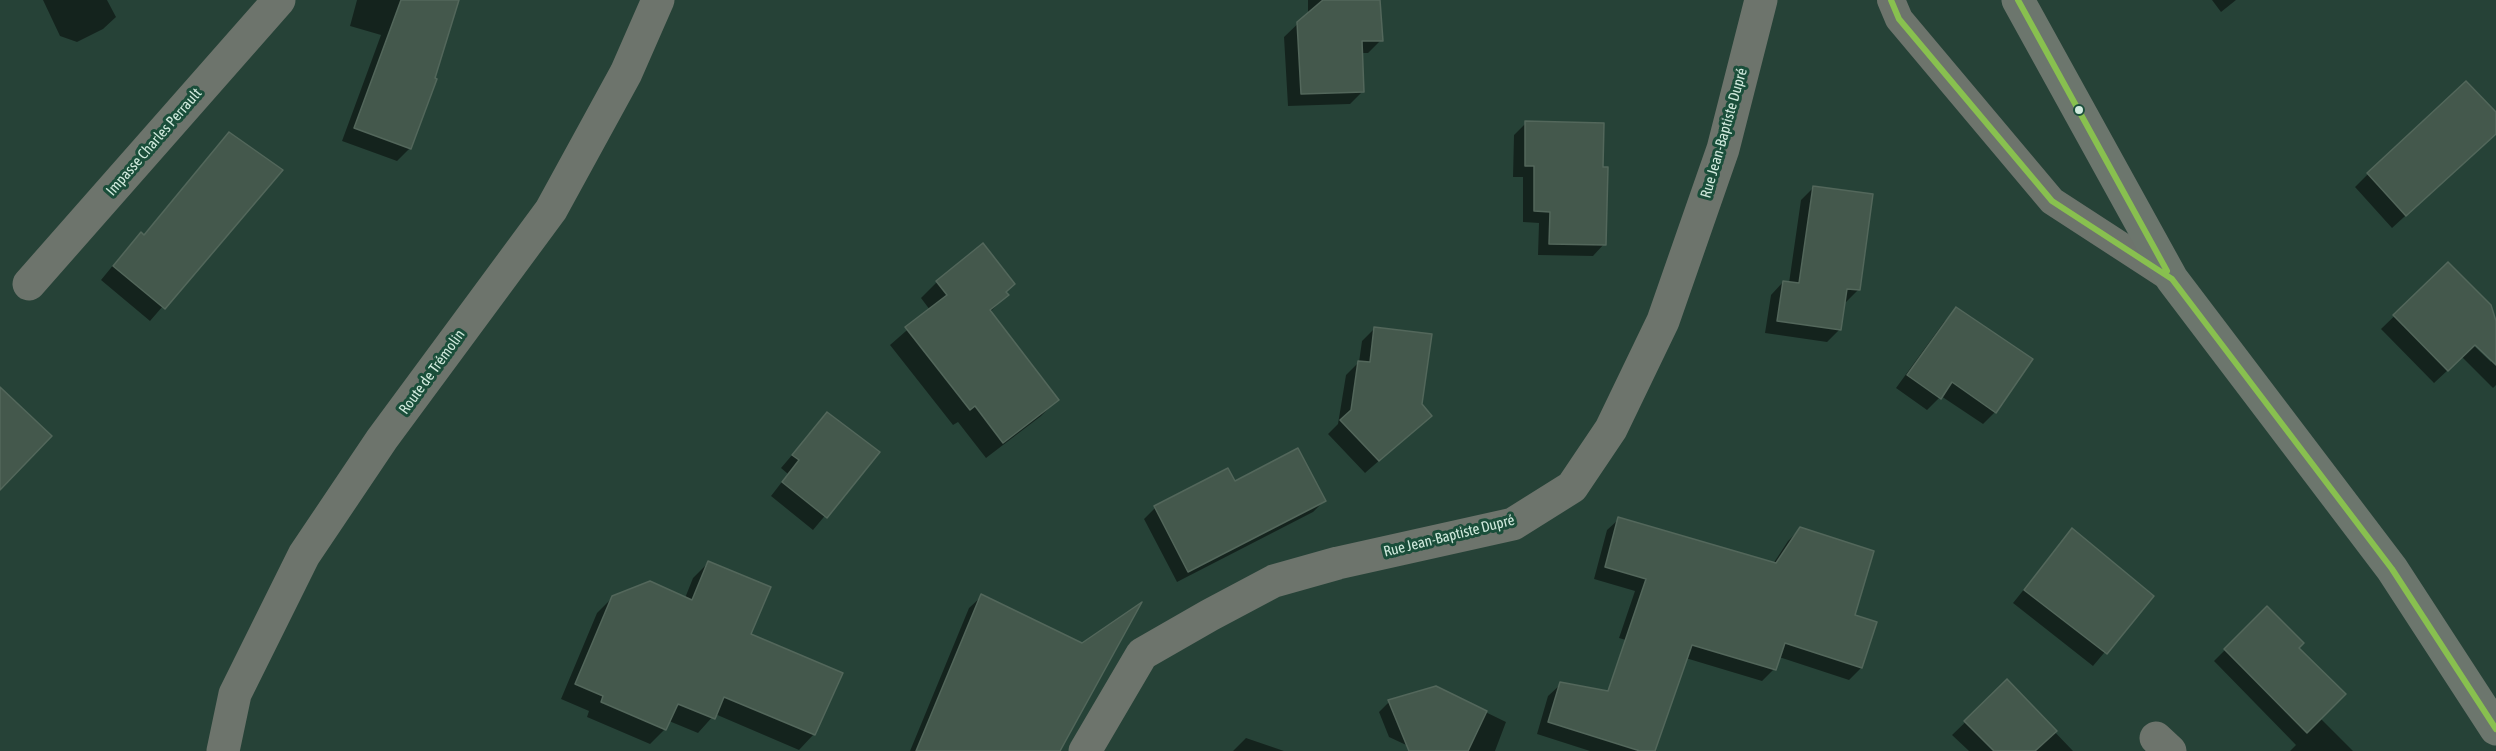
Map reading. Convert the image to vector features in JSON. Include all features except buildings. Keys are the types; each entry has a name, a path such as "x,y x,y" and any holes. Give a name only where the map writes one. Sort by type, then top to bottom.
{"main road":[{"path":"2018,0 2172,279 2392,569 2496,729"}],"street":[{"name":"Impasse Charles Perrault","path":"29,284 279,0"},
{"name":"Route de Trémolin","path":"223,751 235,694 304,555 382,439 551,210 626,74 658,0"},
{"name":"Rue Jean-Baptiste Dupré","path":"1085,751 1142,654 1210,615 1275,581 1338,563 1513,524 1572,487 1611,429 1663,321 1723,149 1761,0"}],"lane":[{"path":"1891,0 1899,19 2052,201 2172,279"}],"transit line":[{"path":"1891,0 1899,19 2052,201 2172,279 2392,569 2496,729"},
{"path":"2018,0 2167,271"}]}
